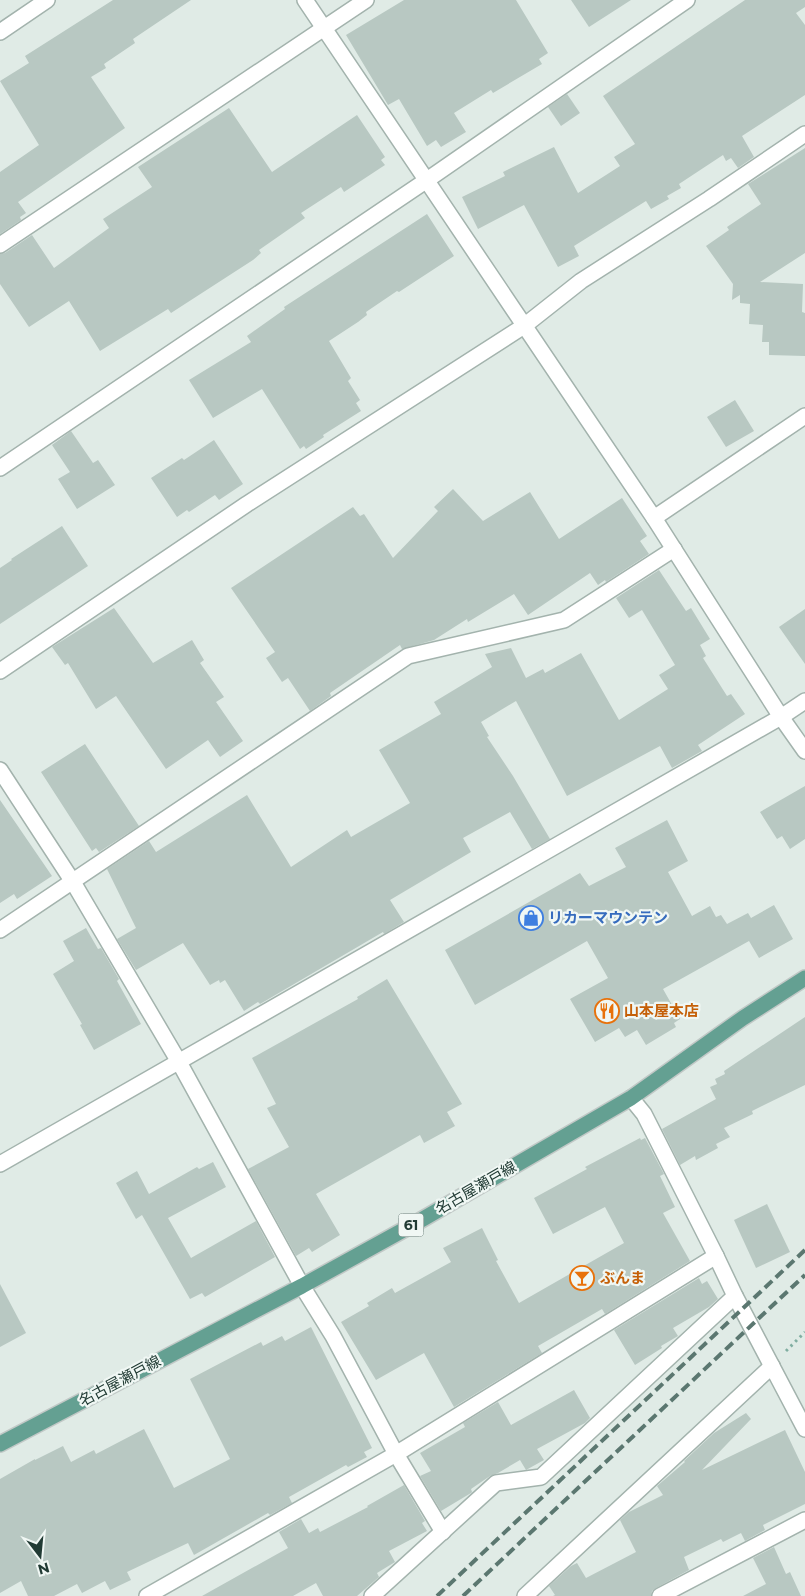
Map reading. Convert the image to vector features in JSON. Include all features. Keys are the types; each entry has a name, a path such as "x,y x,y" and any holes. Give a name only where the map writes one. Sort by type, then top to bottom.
{"main road":[{"name":"名古屋瀬戸線","path":"0,1444 302,1286 416,1223 631,1098 743,1018 805,978"}],"street":[{"path":"0,32 47,0"},
{"path":"305,0 654,518 805,752"},
{"path":"0,245 366,0"},
{"path":"0,468 427,180 687,0"},
{"path":"0,671 247,504 524,326 581,281 709,199 805,134"},
{"path":"654,518 805,416"},
{"path":"0,930 408,656 564,620 674,549"},
{"path":"0,1164 781,717 805,701"},
{"path":"0,770 73,882 179,1062 302,1286 333,1336 396,1454 443,1532"},
{"path":"631,1098 644,1114 735,1296 805,1429"},
{"path":"147,1596 396,1454 716,1256"},
{"path":"372,1596 496,1483 541,1477 735,1296"},
{"path":"526,1596 772,1366"},
{"path":"660,1596 805,1520"}],"building":[{"path":"113,0 191,0 133,39 135,43 104,64 106,68 91,77 125,128 18,202 26,213 20,217 21,220 0,234 0,172 39,145 0,81 29,63 25,56"},
{"path":"404,0 516,0 548,53 539,59 542,64 493,93 491,90 454,113 466,132 441,147 436,140 427,146 399,99 388,105 346,35"},
{"path":"571,0 631,0 589,27"},
{"path":"745,0 805,0 805,7 796,13 805,25 805,95 742,136 754,157 738,168 731,158 726,161 723,155 679,184 681,188 667,196 669,199 651,209 646,201 574,246 579,256 558,267 524,205 478,229 462,197 505,176 503,172 554,147 578,193 620,166 614,157 635,144 603,96"},
{"path":"567,94 580,113 561,126 548,107"},
{"path":"229,108 272,172 357,115 385,157 381,160 385,165 344,192 341,187 301,213 305,218 259,250 261,253 253,260 171,313 168,309 100,351 69,301 29,327 0,284 0,254 5,253 32,235 54,268 109,228 103,219 152,187 138,167"},
{"path":"805,148 805,253 760,282 803,284 802,312 805,313 805,356 769,355 769,342 762,342 763,325 749,324 750,304 740,303 740,295 732,300 733,284 706,246 729,230 727,227 761,204 748,184"},
{"path":"427,214 454,256 366,312 367,315 329,341 351,378 348,381 360,400 356,403 361,411 323,435 324,437 306,449 304,446 300,449 262,389 213,418 189,380 251,342 247,336 285,309 284,307"},
{"path":"735,400 754,431 726,447 707,417"},
{"path":"71,431 93,463 98,460 115,485 77,509 58,479 70,472 52,445"},
{"path":"214,440 243,484 219,500 215,495 189,512 187,510 177,517 151,478 182,458 184,460"},
{"path":"453,489 483,521 530,492 559,539 622,498 647,536 640,541 649,554 606,582 605,580 598,585 590,573 528,615 514,594 468,622 467,619 434,640 402,649 400,645 330,693 331,696 310,711 288,678 282,682 266,658 275,652 231,588 353,507 360,516 364,514 393,558 438,511 434,507"},
{"path":"62,526 88,566 0,624 0,568"},
{"path":"659,570 686,611 691,608 710,639 700,645 706,656 703,658 727,696 731,694 745,714 698,745 702,751 672,768 660,746 567,796 516,701 481,722 489,736 487,737 513,776 550,839 532,849 510,812 463,838 471,852 390,900 404,922 384,934 383,932 260,1004 258,1002 244,1011 225,980 220,983 219,980 210,985 183,943 136,970 117,939 136,928 107,869 149,841 156,852 247,795 291,867 347,830 351,837 410,803 379,750 441,714 434,702 492,667 485,654 511,648 526,678 543,669 545,673 581,653 619,720 668,689 659,675 675,665 642,610 629,618 616,598"},
{"path":"114,608 153,663 192,640 204,660 200,663 224,697 216,702 243,741 220,757 208,740 166,769 116,696 96,709 68,663 65,665 52,647"},
{"path":"805,609 805,664 779,627"},
{"path":"85,744 139,826 99,852 96,848 92,851 41,772"},
{"path":"805,786 805,839 790,849 782,836 777,839 760,812"},
{"path":"0,800 52,876 17,899 14,894 0,903"},
{"path":"667,820 688,861 668,872 692,916 710,906 716,917 721,915 727,924 748,913 751,918 774,905 793,939 759,958 749,941 663,989 680,1019 674,1023 676,1027 646,1045 637,1030 625,1037 619,1028 595,1042 570,999 608,978 587,941 475,1005 445,950 580,873 589,886 626,867 615,848"},
{"path":"86,928 98,949 101,948 119,979 117,981 141,1024 94,1050 80,1025 82,1024 53,974 74,961 63,941"},
{"path":"387,979 462,1104 447,1112 455,1126 424,1143 420,1135 316,1194 340,1235 312,1252 309,1248 296,1256 248,1169 289,1147 267,1108 276,1104 252,1058 358,999 357,997"},
{"path":"805,1017 805,1085 752,1111 753,1114 724,1128 730,1137 716,1144 718,1148 696,1160 695,1156 680,1165 662,1129 716,1099 710,1087 717,1084 715,1079 725,1074 724,1071"},
{"path":"640,1138 641,1140 645,1138 664,1174 660,1176 675,1207 663,1213 690,1261 605,1314 602,1309 538,1346 542,1353 454,1407 424,1353 376,1380 341,1322 369,1306 367,1303 392,1288 395,1293 451,1262 443,1248 482,1228 498,1260 496,1261 519,1303 624,1243 605,1207 553,1234 534,1198 587,1169 585,1167"},
{"path":"213,1162 226,1187 168,1218 191,1258 256,1221 275,1257 205,1297 202,1293 190,1299 142,1215 136,1219 116,1183 137,1171 149,1194 197,1167 199,1169"},
{"path":"767,1204 790,1252 756,1268 734,1220"},
{"path":"699,1278 702,1284 707,1281 718,1299 709,1307 673,1328 678,1336 635,1365 614,1330"},
{"path":"0,1284 26,1333 0,1347"},
{"path":"311,1327 372,1448 364,1452 367,1457 348,1467 346,1465 289,1497 292,1503 270,1515 268,1513 194,1555 188,1543 127,1572 131,1580 110,1590 105,1581 82,1593 77,1584 54,1596 28,1596 21,1581 0,1593 0,1479 63,1446 71,1462 94,1450 96,1454 144,1429 174,1488 230,1459 190,1379 261,1342 263,1346 282,1336 285,1341"},
{"path":"574,1390 590,1418 585,1423 537,1449 544,1460 526,1470 520,1460 490,1476 471,1489 471,1493 441,1511 420,1476 431,1471 420,1453 465,1427 463,1423 498,1402 511,1425"},
{"path":"746,1413 751,1419 702,1470 785,1430 805,1472 805,1504 763,1525 765,1530 745,1541 741,1533 723,1542 721,1539 684,1557 689,1570 656,1588 652,1591 651,1596 553,1596 555,1595 549,1586 571,1566 577,1563 586,1578 636,1552 620,1520 629,1512 663,1495 657,1486 714,1433"},
{"path":"404,1485 425,1521 422,1523 427,1531 389,1551 395,1562 377,1573 379,1577 357,1596 323,1596 316,1583 293,1596 202,1596 288,1548 279,1532 301,1519 309,1533 318,1528 320,1532 368,1507"},
{"path":"774,1547 786,1574 790,1572 801,1596 743,1596 766,1584 753,1558"}],"railway":[{"path":"437,1596 805,1250"},
{"path":"463,1596 805,1275"}],"place":[{"name":"リカーマウンテン","path":"531,918"},
{"name":"山本屋本店","path":"607,1011"},
{"name":"ぶんま","path":"582,1278"}]}
